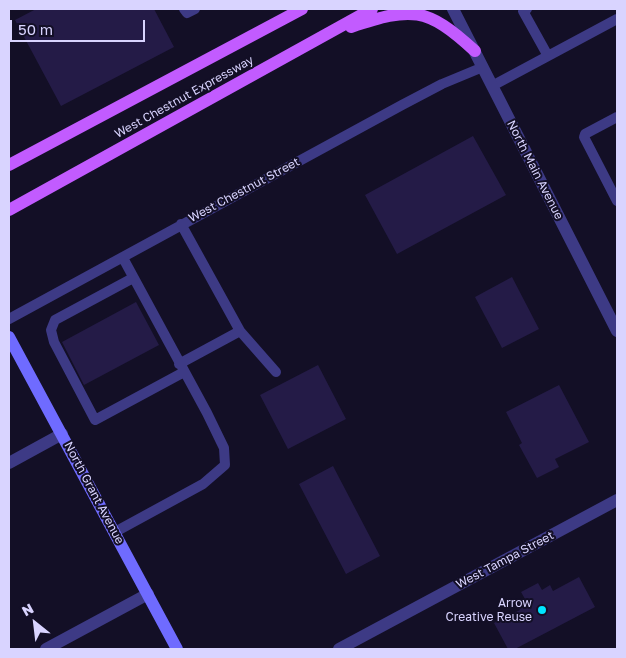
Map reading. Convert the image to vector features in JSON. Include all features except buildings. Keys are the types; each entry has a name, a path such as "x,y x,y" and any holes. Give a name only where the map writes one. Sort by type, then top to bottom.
{"main road":[{"name":"West Chestnut Expressway","path":"9,165 286,12 302,9"},
{"name":"West Chestnut Expressway","path":"9,210 372,9"},
{"path":"322,36 388,16 414,13 426,16 450,29 475,51"},
{"name":"North Grant Avenue","path":"9,338 177,649"}],"street":[{"name":"North Main Avenue","path":"453,9 617,331"},
{"path":"9,463 62,434"},
{"name":"West Tampa Street","path":"339,649 617,500"},
{"path":"46,649 148,594"}],"lane":[{"path":"184,9 187,13 195,9"},
{"path":"527,9 523,11 548,56"},
{"path":"492,86 617,19"},
{"name":"West Chestnut Street","path":"9,319 402,105 442,84 483,67"},
{"path":"617,117 585,134 584,137 617,201"},
{"path":"181,224 240,331 276,372"},
{"path":"115,532 203,484 225,465 224,448 207,413 123,258"},
{"path":"133,278 55,320 51,330 54,342 95,420 240,331"}],"place":[{"name":"Arrow Creative Reuse","path":"542,610"}]}
